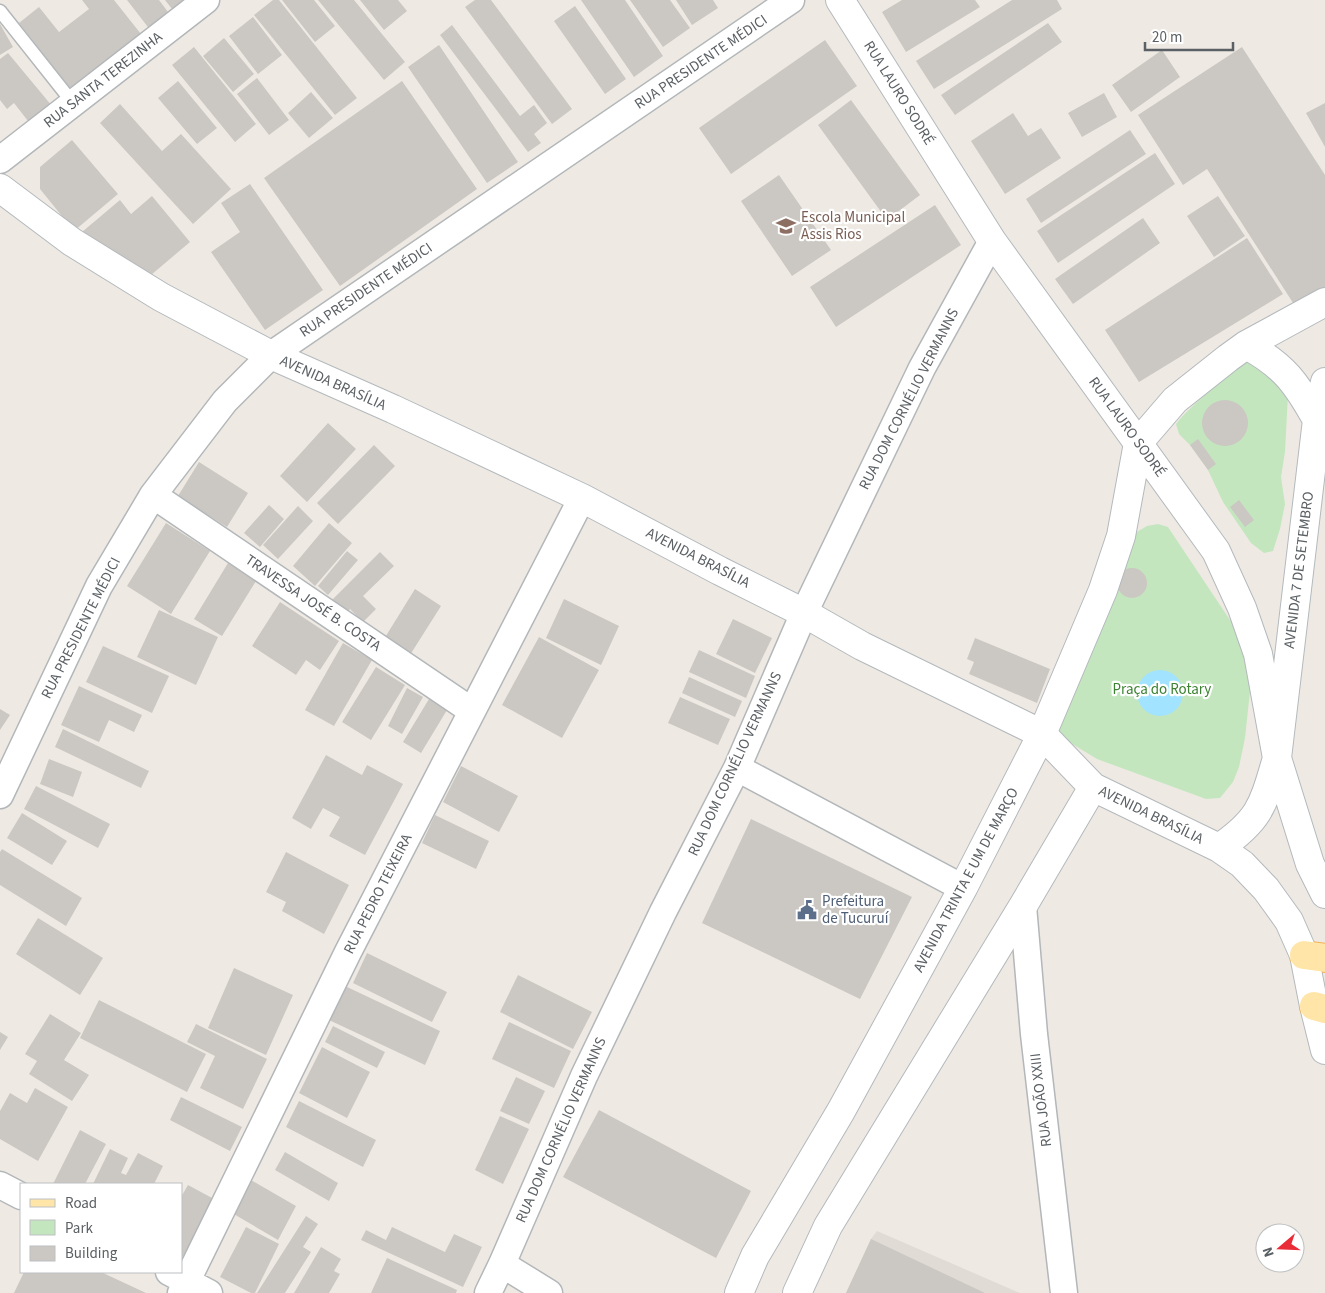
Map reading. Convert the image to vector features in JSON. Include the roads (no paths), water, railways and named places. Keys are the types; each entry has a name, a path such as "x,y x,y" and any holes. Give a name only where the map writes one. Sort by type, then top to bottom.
{"street":[{"name":"RUA SANTA TEREZINHA","path":"0,160 206,0"},
{"name":"RUA PRESIDENTE MÉDICI","path":"0,795 99,586 153,495 225,401 271,355 791,0"},
{"name":"RUA LAURO SODRÉ","path":"840,0 992,241 1216,551 1242,608 1258,654 1277,758 1310,864 1325,894"},
{"name":"AVENIDA BRASÍLIA","path":"0,188 72,242 136,282 271,355 393,409 582,498 804,613 862,646 1042,734 1093,787 1219,848 1242,864 1266,890 1315,956 1319,1007"},
{"name":"RUA DOM CORNÉLIO VERMANNS","path":"488,1293 584,1076 663,912 736,768 804,613 922,368 992,241"},
{"path":"1138,443 1175,400 1228,358 1246,345 1325,302"},
{"path":"1246,345 1276,363 1301,392 1317,420"},
{"name":"AVENIDA 7 DE SETEMBRO","path":"1277,758 1317,420 1325,382"},
{"name":"AVENIDA TRINTA E UM DE MARÇO","path":"739,1293 755,1256 841,1111 963,888 1042,734 1102,590 1121,536 1138,443"},
{"name":"TRAVESSA JOSÉ B. COSTA","path":"153,495 472,711"},
{"name":"RUA PEDRO TEIXEIRA","path":"186,1285 348,952 582,498"},
{"path":"1219,848 1239,834 1254,819 1265,799 1277,758"},
{"path":"736,768 963,888"},
{"path":"797,1293 828,1226 1023,906 1093,787"},
{"name":"RUA JOÃO XXIII","path":"1023,906 1034,1034 1064,1293"},
{"path":"1319,1007 1325,1050"},
{"path":"0,1185 20,1195"},
{"path":"502,1264 549,1293"}],"lane":[{"path":"0,11 73,104"}],"water":[{"path":"1155,670 1165,670 1179,680 1183,693 1179,706 1173,712 1165,716 1155,716 1141,706 1137,698 1137,688 1147,674"}],"place":[{"name":"Escola Municipal Assis Rios","path":"786,226"},
{"name":"Prefeitura de Tucuruí","path":"807,910"}],"park label":[{"name":"Praça do Rotary","path":"1162,689"}]}
